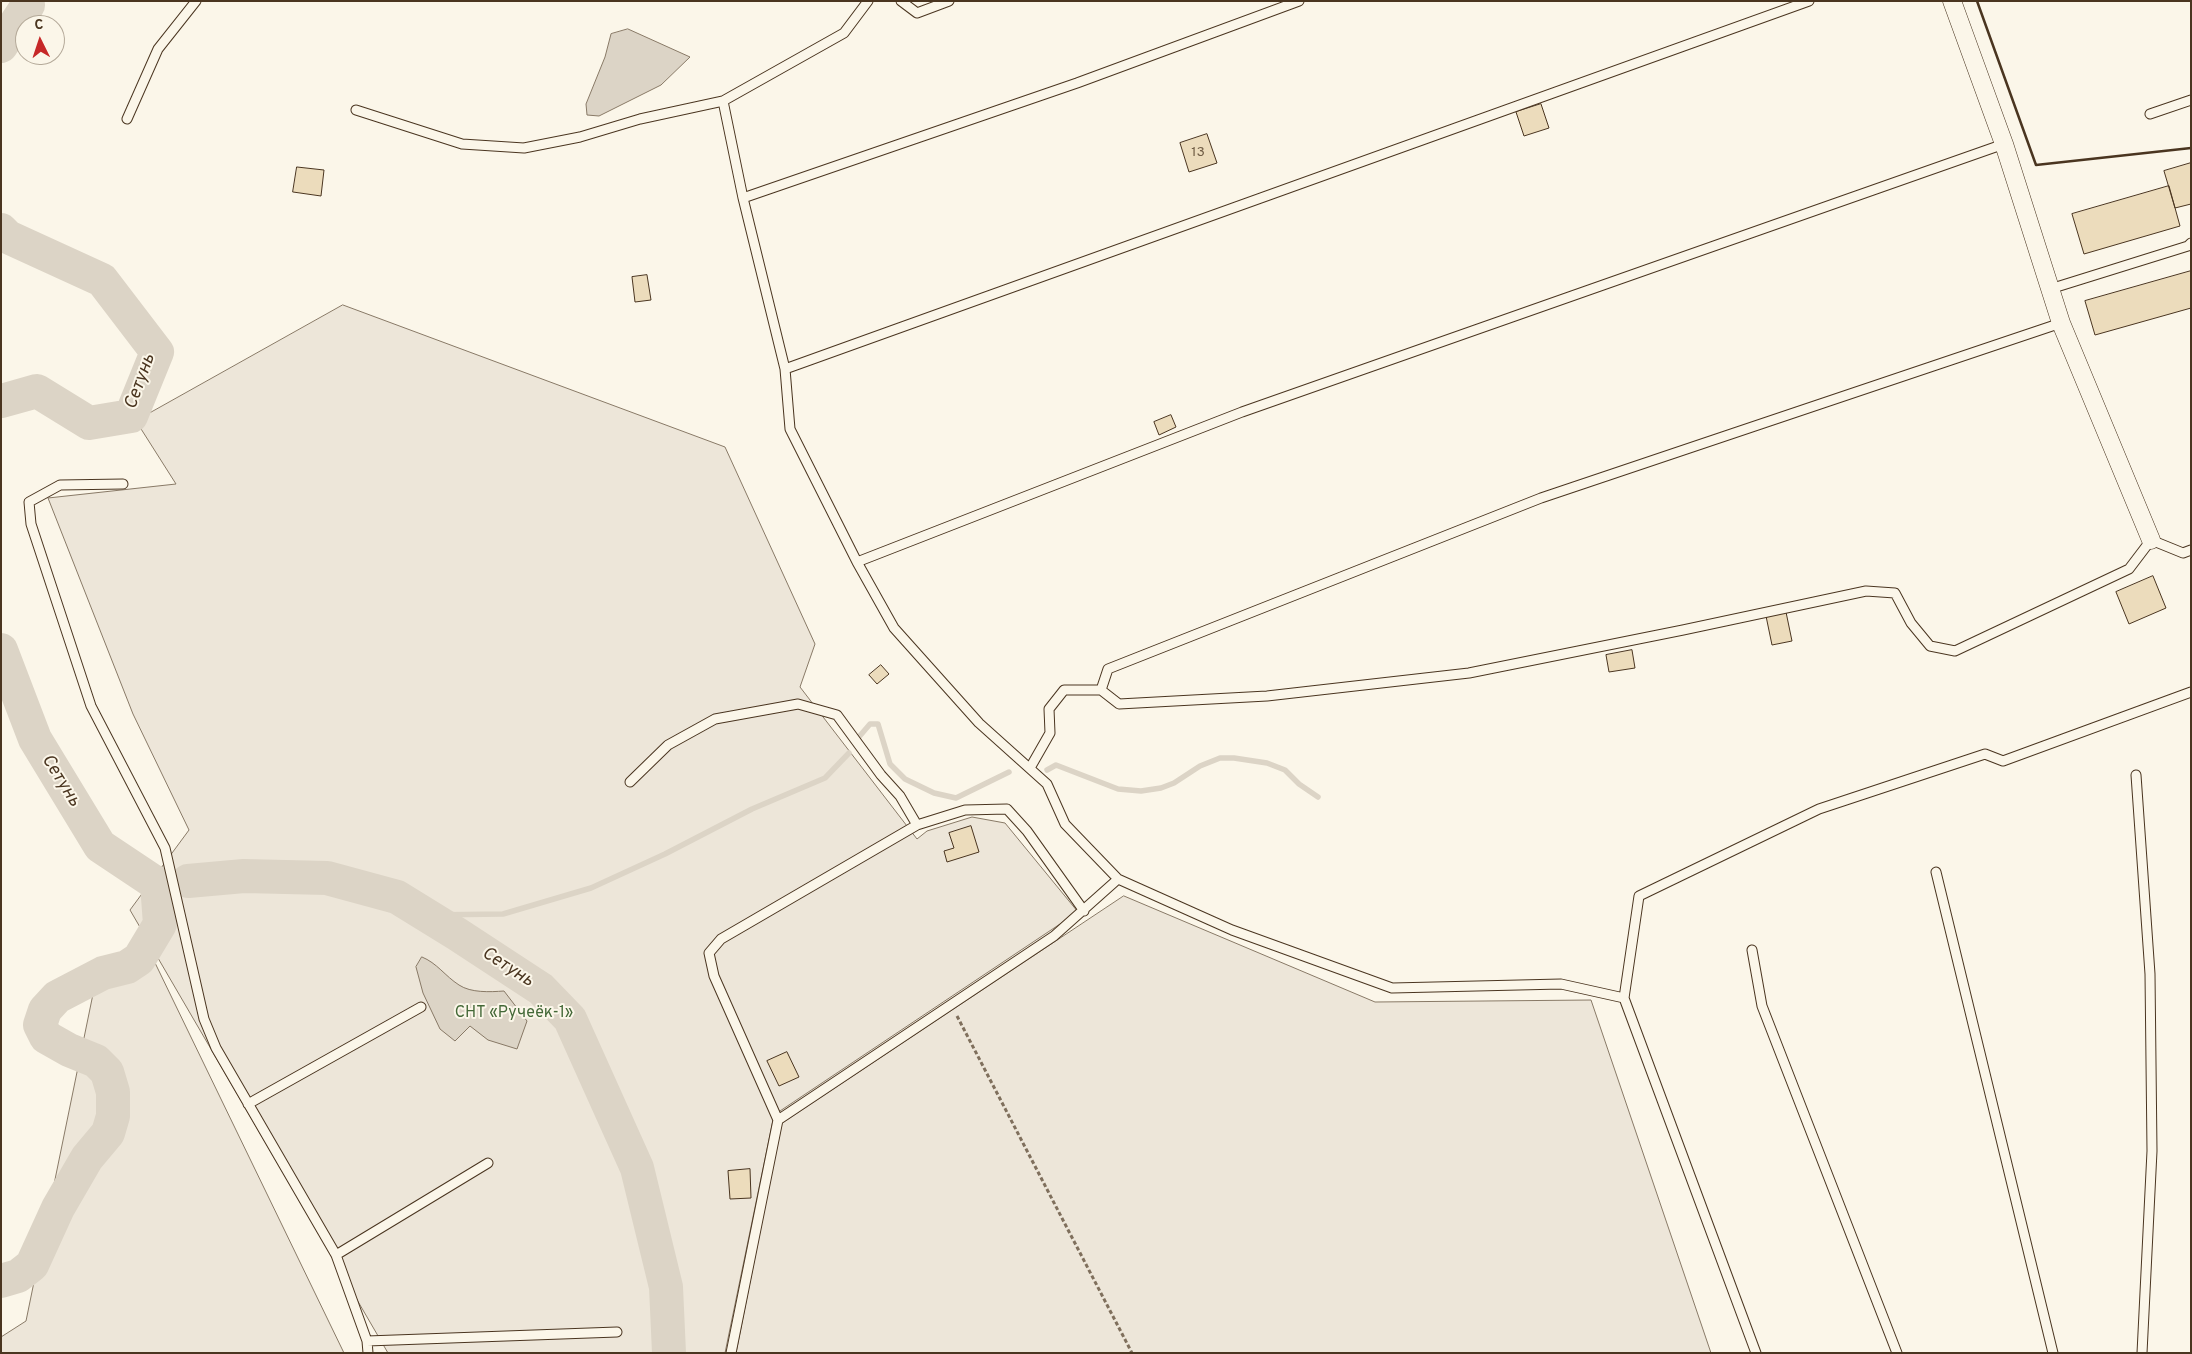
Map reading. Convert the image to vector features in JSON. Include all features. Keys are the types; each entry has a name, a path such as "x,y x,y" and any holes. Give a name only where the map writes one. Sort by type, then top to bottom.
{"street":[{"path":"1952,1 2004,144 2061,323 2151,540"}],"lane":[{"path":"127,119 158,49 196,1"},
{"path":"356,110 462,144 524,148 580,137 640,119 723,101 844,33 868,1"},
{"path":"901,1 917,12 949,1"},
{"path":"743,198 1077,83 1299,1"},
{"path":"785,369 1809,1"},
{"path":"2150,114 2191,100"},
{"path":"723,101 743,198 785,369 790,429 857,562 894,628 979,723 1047,784 1065,824 1118,879 1232,930 1392,988 1561,984 1624,998"},
{"path":"857,562 1242,412 2004,144"},
{"path":"2050,288 2191,244"},
{"path":"1100,690 1108,669 1541,498 2061,323"},
{"path":"124,484 60,485 29,502 31,524 92,706 165,848 204,1019 216,1048 336,1255 367,1341 368,1353"},
{"path":"1030,768 1050,733 1049,709 1064,690 1100,690 1119,704 1267,696 1469,673 1866,591 1895,593 1911,623 1930,646 1955,651 2129,569 2151,540 2183,553 2191,550"},
{"path":"1756,1353 1624,998 1639,896 1819,809 1985,754 2003,761 2191,692"},
{"path":"630,782 668,744 715,719 798,704 837,715 900,796 918,825"},
{"path":"2136,775 2150,974 2152,1151 2142,1353"},
{"path":"731,1353 778,1120 714,976 709,953 722,940 918,825 965,810 1007,809 1027,831 1084,911"},
{"path":"1936,872 2053,1353"},
{"path":"778,1120 1054,936 1118,879"},
{"path":"1752,950 1762,1006 1896,1353"},
{"path":"248,1104 420,1007"},
{"path":"336,1255 488,1163"},
{"path":"367,1341 617,1332"}],"path":[{"path":"954,1009 1132,1353"}],"green space":[{"name":"СНТ «Ручеёк-1»","path":"343,305 725,447 815,644 800,687 917,839 927,831 972,817 1005,823 1078,912 774,1115 725,1353 388,1353 130,910 189,830 133,714 48,498 176,484 136,421"},
{"path":"1124,896 1375,1002 1591,1000 1711,1353 736,1353 781,1124"},
{"path":"142,936 344,1353 1,1353 1,1337 26,1321 93,994"}],"shaded area":[{"path":"628,29 690,57 661,85 599,116 587,115 586,104 605,57 611,34"},
{"path":"422,957 464,988 493,992 504,991 527,1021 517,1049 488,1040 470,1026 455,1041 440,1029 423,993 416,967"}],"building":[{"path":"1541,104 1549,128 1524,136 1516,112"},
{"path":"1207,134 1217,163 1189,172 1180,143"},
{"path":"2191,163 2191,204 2175,208 2164,171"},
{"path":"297,167 324,170 321,196 293,192"},
{"path":"2169,186 2180,226 2084,254 2072,214"},
{"path":"2191,271 2191,308 2095,335 2085,301"},
{"path":"647,275 651,300 635,302 632,277"},
{"path":"1171,415 1176,427 1159,435 1154,422"},
{"path":"2153,576 2166,608 2129,624 2116,592"},
{"path":"1786,612 1792,641 1772,645 1766,616"},
{"path":"1632,650 1635,668 1609,672 1606,655"},
{"path":"881,665 889,674 877,684 869,675"},
{"path":"971,826 979,852 947,862 944,851 954,848 949,833"},
{"path":"787,1052 799,1077 779,1086 767,1061"},
{"path":"750,1169 751,1198 730,1199 728,1171"}],"waterway":[{"name":"Сетунь","path":"1,46 28,5 27,1"},
{"name":"Сетунь","path":"1,230 8,237 102,280 157,352 131,416 89,423 37,391 1,401"},
{"path":"1,650 35,739 100,846 157,884 160,924 139,959 127,967 103,973 57,997 45,1010 40,1025 46,1037 69,1050 96,1061 107,1072 113,1092 113,1116 108,1133 87,1158 58,1208 32,1265 18,1276 1,1281"},
{"path":"858,738 870,724 878,724 890,764 905,779 934,793 956,798 1009,772"},
{"path":"427,915 503,914 591,888 665,854 752,809 825,778 849,753"},
{"path":"1047,770 1056,765 1118,789 1141,791 1161,788 1174,783 1200,766 1220,758 1234,758 1267,763 1285,770 1299,784 1318,797"},
{"name":"Сетунь","path":"188,881 244,876 327,878 397,897 541,989 570,1019 637,1168 666,1287 669,1353"}],"wall":[{"path":"1977,1 2036,165 2191,148"}]}
